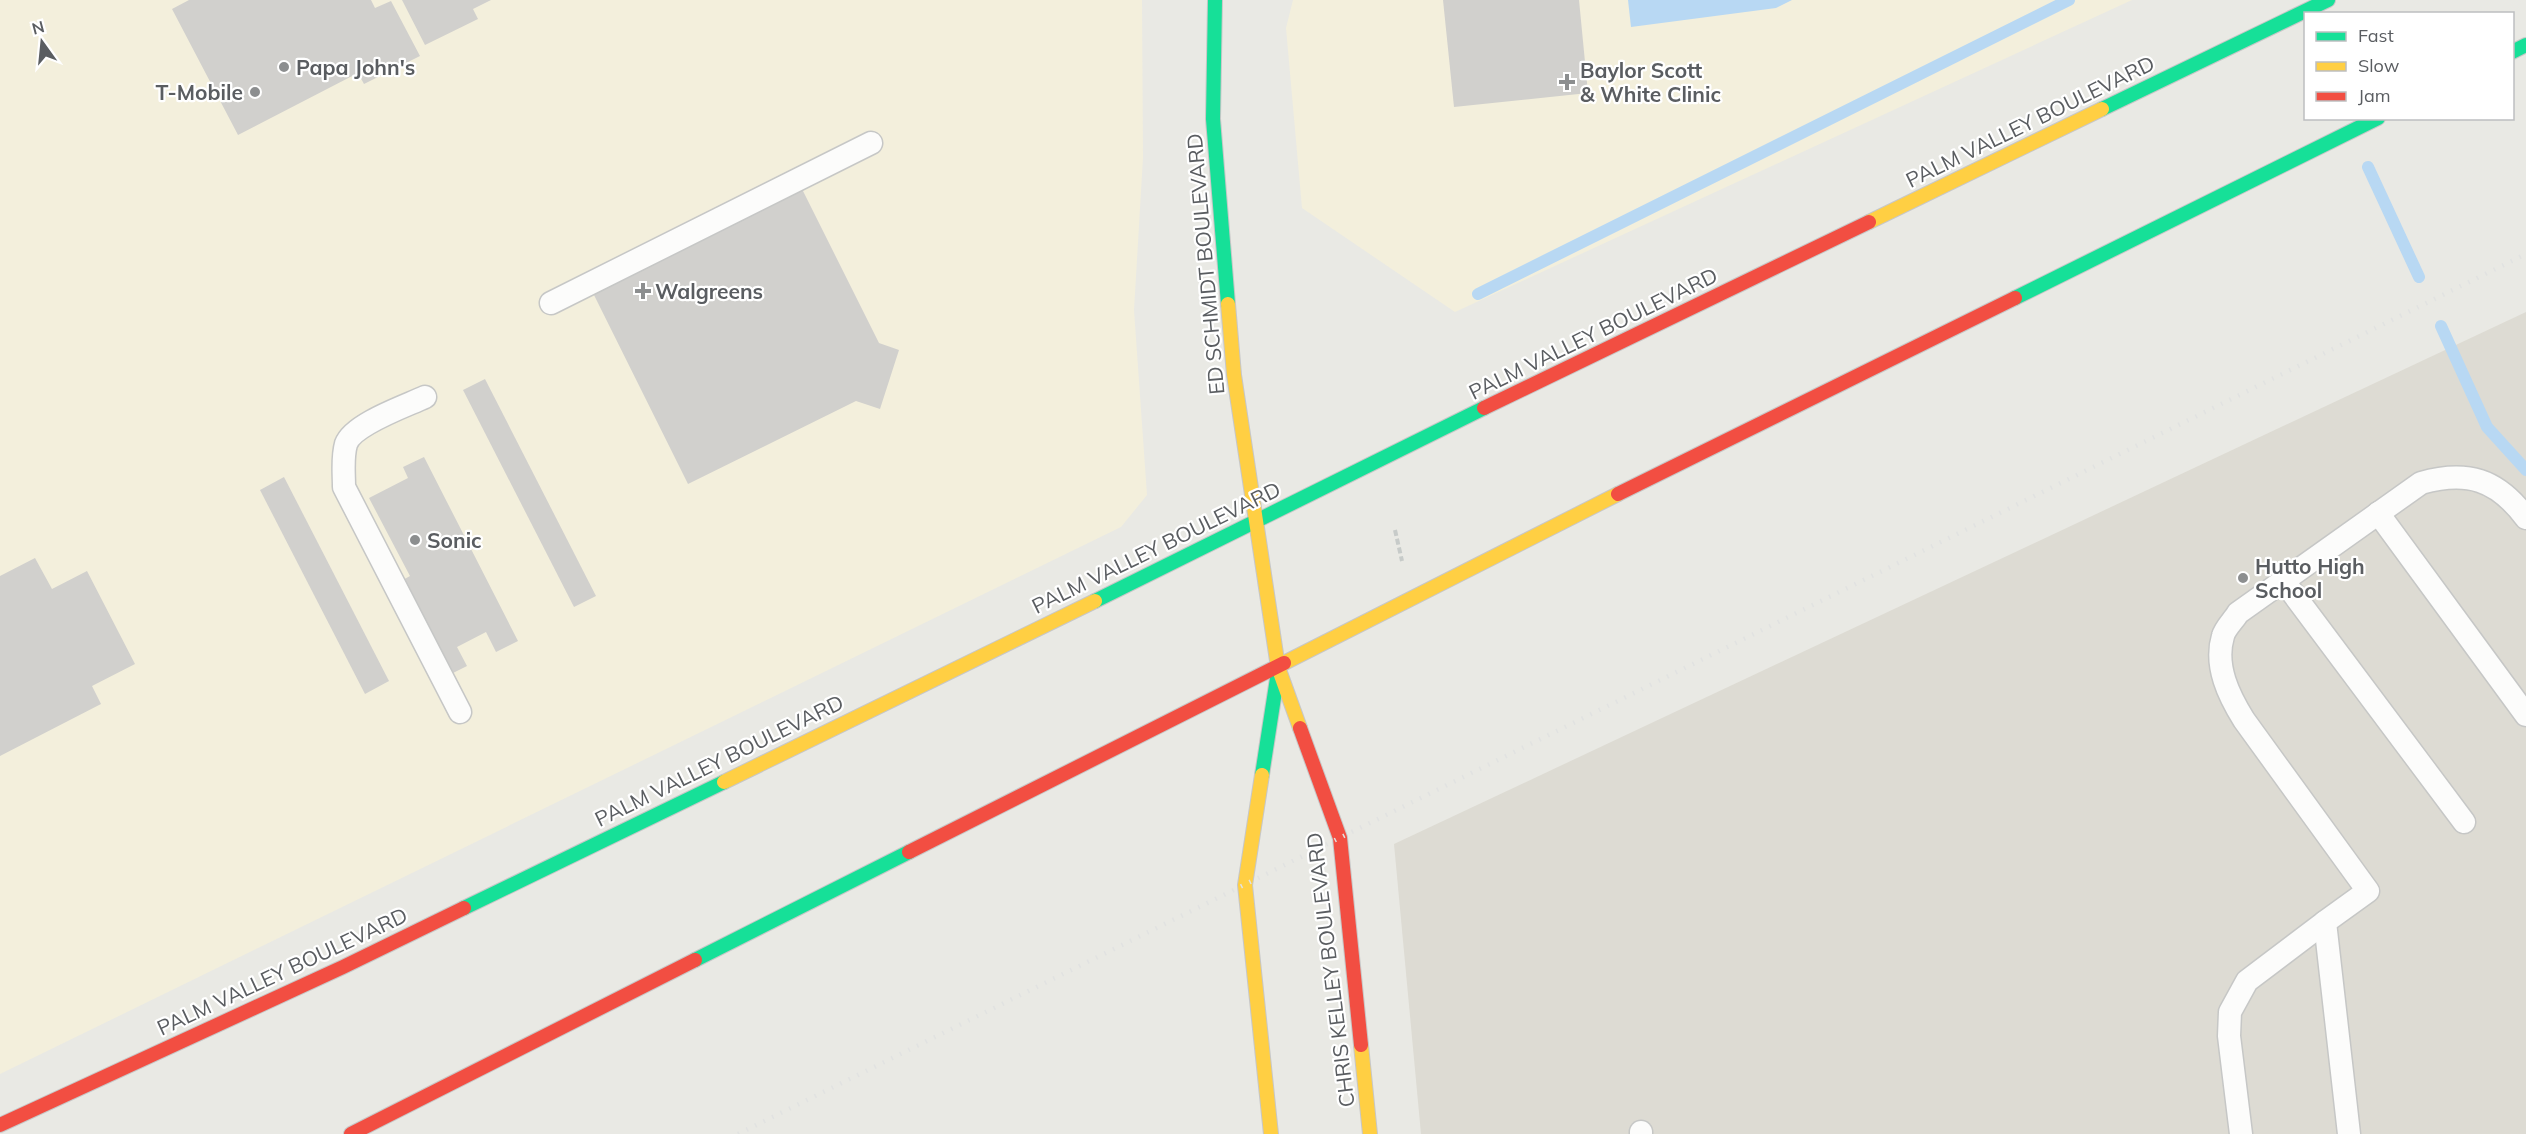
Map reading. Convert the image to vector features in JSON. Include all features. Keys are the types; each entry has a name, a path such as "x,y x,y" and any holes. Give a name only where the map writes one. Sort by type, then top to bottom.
{"main road":[{"name":"ED SCHMIDT BOULEVARD","path":"1215,0 1213,119 1234,375 1256,522"},
{"name":"PALM VALLEY BOULEVARD","path":"0,1125 343,967 1256,522 1379,459 2328,0"},
{"path":"351,1134 1648,479 2374,120"},
{"name":"CHRIS KELLEY BOULEVARD","path":"1256,522 1278,667 1340,838 1370,1134"},
{"name":"CHRIS KELLEY BOULEVARD","path":"1271,1134 1245,885 1278,667"}],"lane":[{"path":"551,303 871,143"},
{"path":"425,397 363,426 347,442 343,462 344,487 460,712"},
{"path":"2241,1134 2229,1036 2230,1012 2247,981 2368,891 2244,720 2228,693 2221,662 2223,635 2238,613 2421,483 2444,476 2471,479 2496,487 2526,518"},
{"path":"2378,513 2526,715"},
{"path":"2283,580 2463,822"},
{"path":"2325,922 2349,1134"}],"path":[{"path":"1395,530 1403,565"}],"shaded area":[{"path":"0,0 1142,0 1143,158 1134,310 1147,495 1121,527 0,1074"},
{"path":"1293,0 2132,0 1455,312 1302,208 1286,28"},
{"name":"Hutto High School","path":"2526,312 2526,1134 1421,1134 1394,844"}],"water":[{"path":"1628,0 1792,0 1776,8 1631,27"}],"building":[{"path":"189,0 371,0 375,8 391,1 420,56 364,84 358,73 238,135 172,9"},
{"path":"402,0 491,0 473,9 478,19 425,45"},
{"path":"1443,0 1579,0 1588,93 1454,107"},
{"name":"Walgreens","path":"802,189 879,343 899,350 880,409 856,401 688,484 593,293"},
{"path":"485,379 596,596 574,607 463,390"},
{"path":"424,457 518,641 496,652 486,632 457,647 467,666 449,675 401,581 410,576 369,498 408,478 403,467"},
{"path":"284,477 389,681 365,694 260,490"},
{"path":"35,558 52,589 87,571 135,664 92,686 101,704 0,756 0,576"}],"waterway":[{"path":"1478,294 2069,0"},
{"path":"2368,167 2419,277"},
{"path":"2441,326 2487,427 2526,470"}],"railway":[{"path":"738,1134 2526,254"}],"traffic: fast":[{"path":"1215,0 1213,119 1228,304"},
{"path":"2102,109 2328,0"},
{"path":"2514,51 2526,45"},
{"path":"2015,298 2374,120"},
{"path":"1095,601 1484,408"},
{"path":"1262,775 1278,672"},
{"path":"464,908 724,782"},
{"path":"695,960 909,852"}],"traffic: slow":[{"path":"1869,222 2102,109"},
{"path":"1228,304 1234,375 1278,667 1300,728"},
{"path":"1284,663 1618,494"},
{"path":"724,782 1095,601"},
{"path":"1262,775 1245,885 1271,1134"},
{"path":"1361,1045 1370,1134"}],"traffic: jam":[{"path":"1484,408 1869,222"},
{"path":"1618,494 2015,298"},
{"path":"909,852 1284,663"},
{"path":"1300,728 1340,838 1361,1045"},
{"path":"0,1125 343,967 464,908"},
{"path":"351,1134 695,960"}],"place":[{"name":"Papa John's","path":"284,67"},
{"name":"Baylor Scott & White Clinic","path":"1567,82"},
{"name":"T-Mobile","path":"255,92"},
{"name":"Walgreens","path":"643,291"},
{"name":"Sonic","path":"415,540"},
{"name":"Hutto High School","path":"2243,578"}]}
